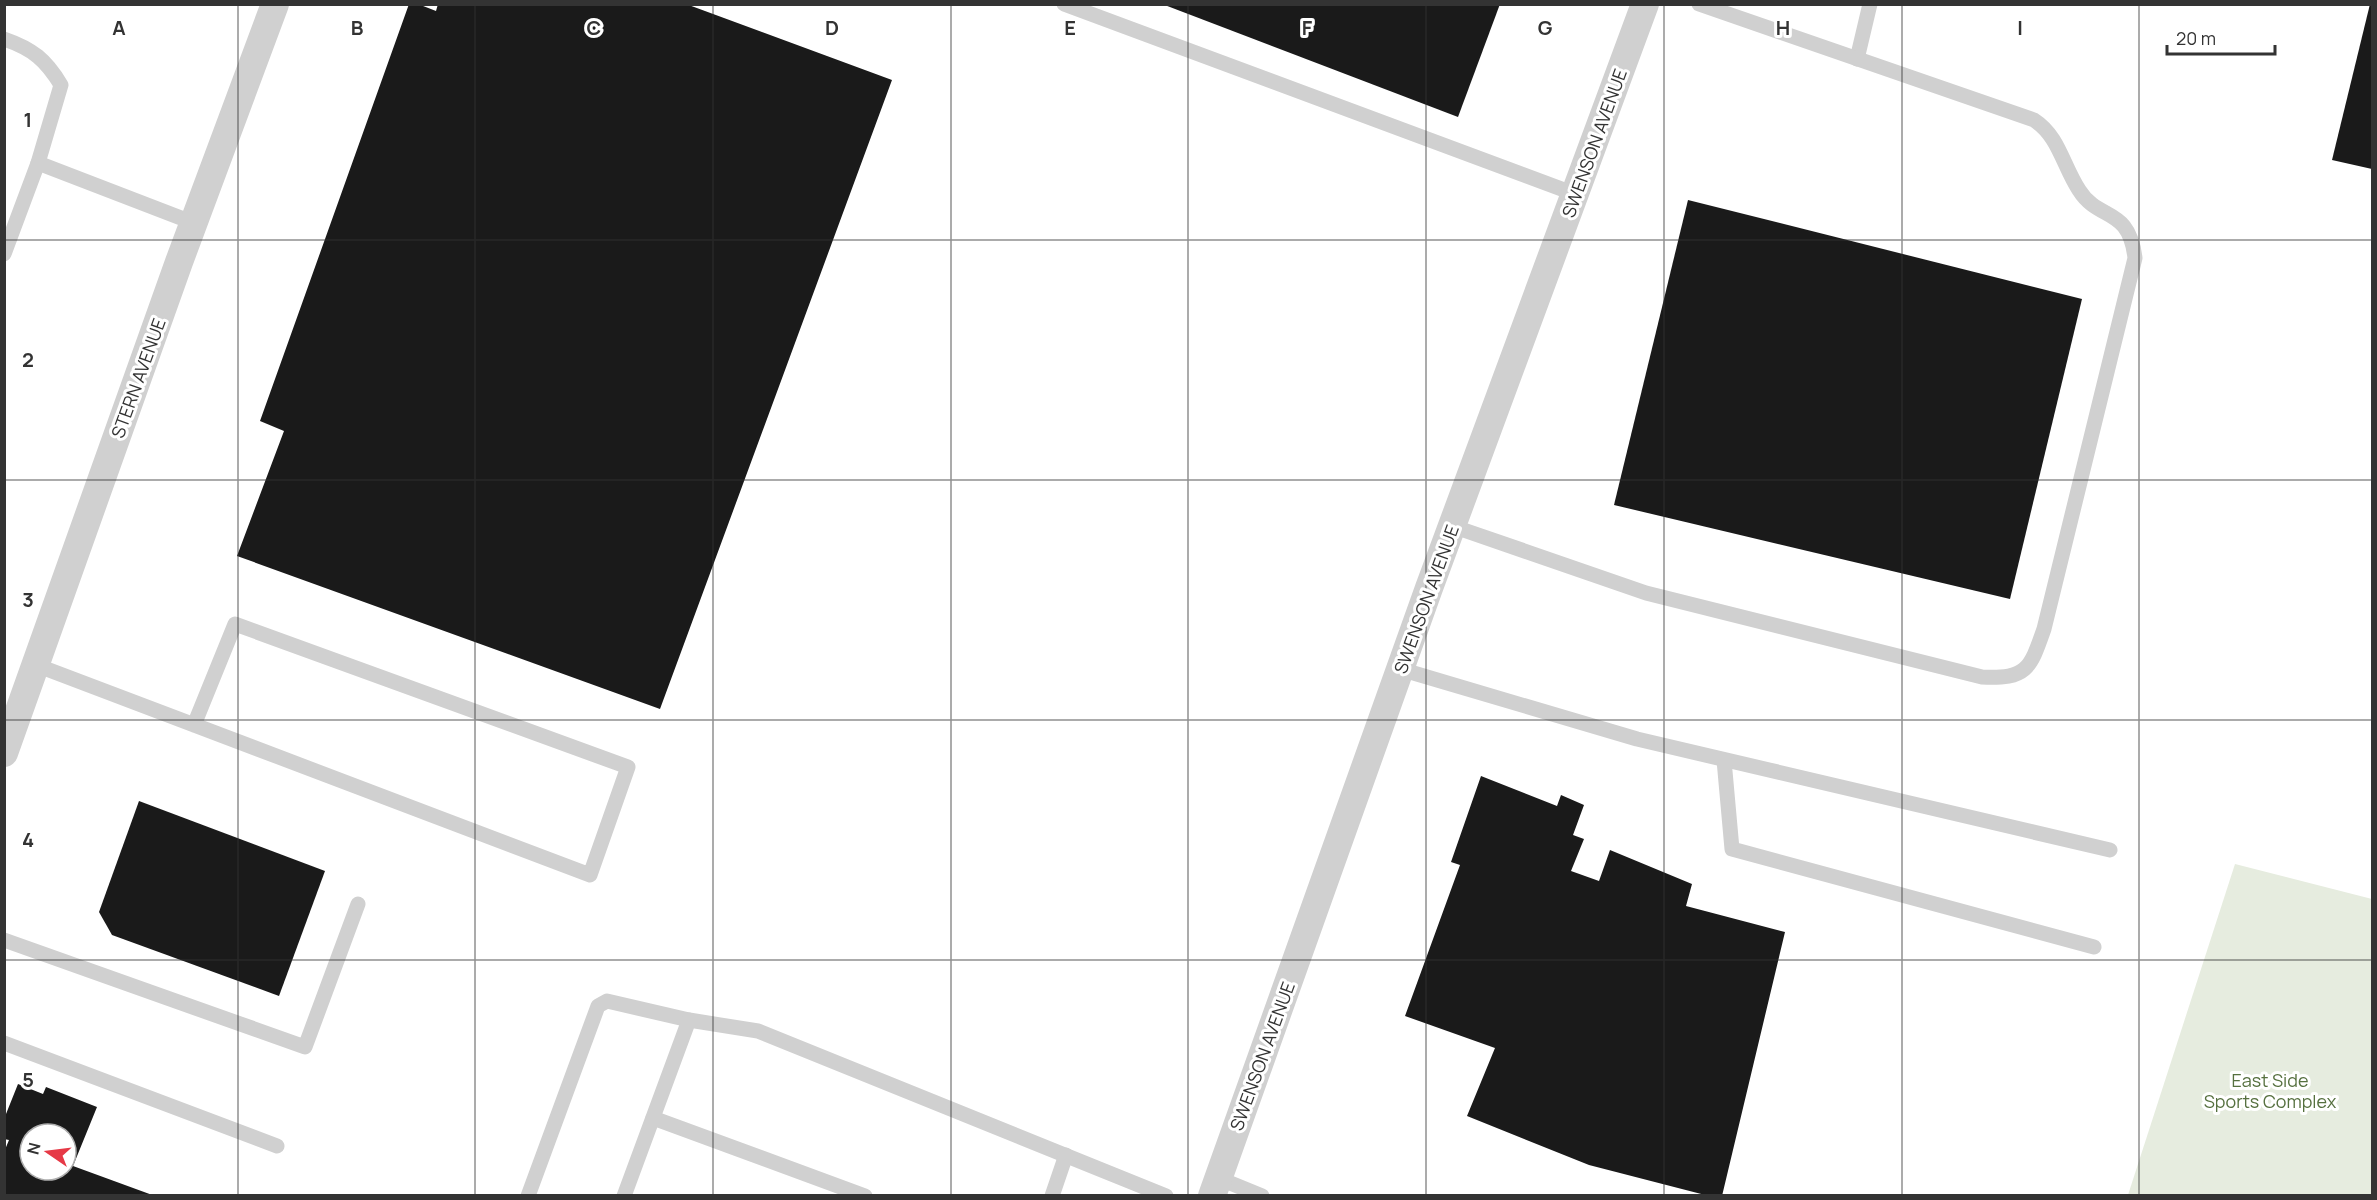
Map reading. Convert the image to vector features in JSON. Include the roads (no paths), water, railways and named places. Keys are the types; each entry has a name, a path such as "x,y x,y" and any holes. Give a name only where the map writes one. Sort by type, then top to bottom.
{"street":[{"name":"STERN AVENUE","path":"4,753 275,4"},
{"name":"SWENSON AVENUE","path":"1215,1187 1452,526 1646,4"}],"lane":[{"path":"1064,4 1575,194"},
{"path":"1452,526 1657,596 1982,677 2006,678 2021,673 2030,662 2044,628 2135,258 2134,243 2122,221 2094,205 2080,192 2055,141 2045,127 2034,120 1699,4"},
{"path":"1857,59 1870,4"},
{"path":"4,39 22,46 49,65 61,86 38,163 4,254"},
{"path":"38,163 194,223"},
{"path":"36,665 590,875 628,767 235,624 194,724"},
{"path":"1400,669 1637,739 2110,850"},
{"path":"1724,760 1732,849 2094,947"},
{"path":"4,940 305,1047 358,904"},
{"path":"528,1196 598,1006 607,1001 689,1020 758,1031 1166,1196"},
{"path":"624,1196 689,1020"},
{"path":"4,1043 277,1146"},
{"path":"652,1118 865,1196"},
{"path":"1052,1196 1066,1155"},
{"path":"1215,1187 1262,1196"}],"park label":[{"name":"East Side Sports Complex","path":"2270,1090"}]}
